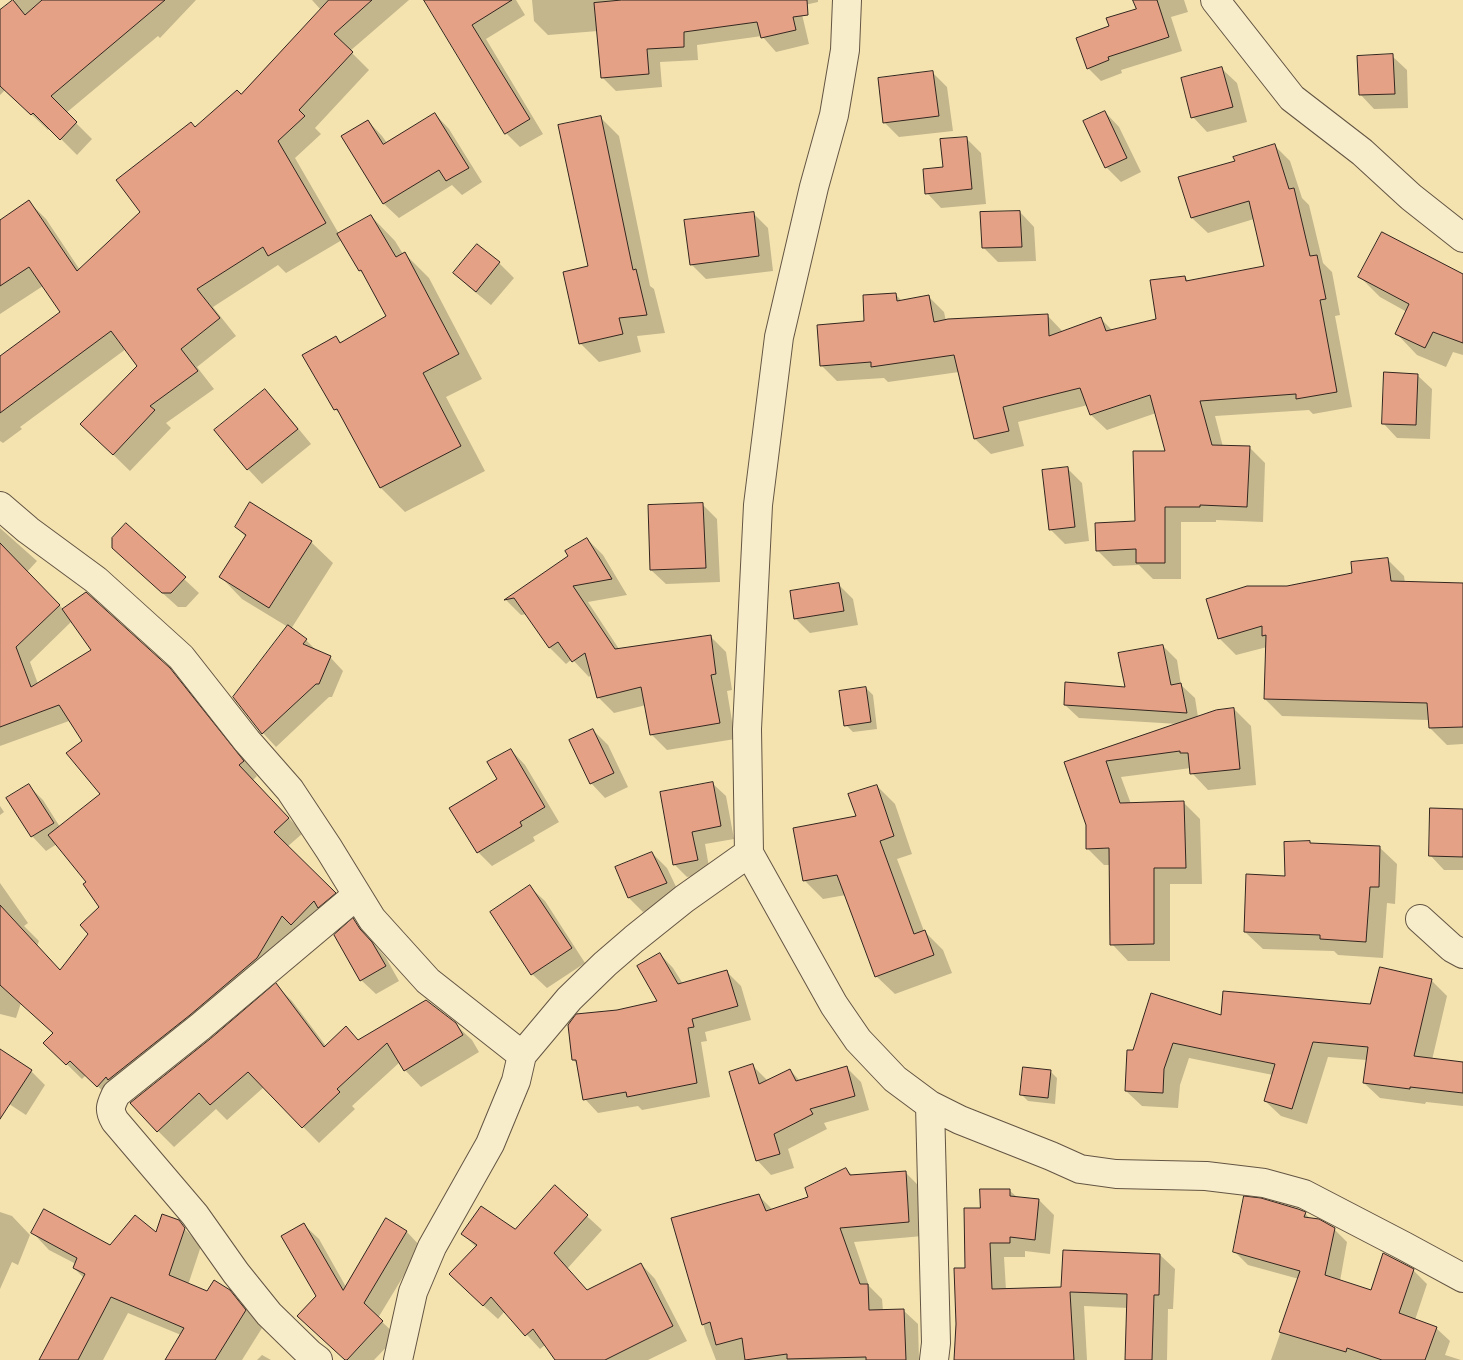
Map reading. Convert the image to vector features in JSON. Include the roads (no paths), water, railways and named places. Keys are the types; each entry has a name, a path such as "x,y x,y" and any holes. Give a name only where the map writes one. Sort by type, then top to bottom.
{"street":[{"path":"847,0 845,50 834,115 814,187 779,337 758,505 747,729 749,853 834,1005 858,1040 895,1079 930,1106 1080,1169 1116,1174 1206,1176 1264,1184 1304,1194 1463,1278"},
{"path":"1215,0 1292,98 1362,152 1411,197 1463,238"},
{"path":"0,506 28,530 96,580 181,657 247,741 290,790 372,919 428,981 522,1055"},
{"path":"398,1360 413,1292 432,1246 490,1144 516,1081 522,1055 569,999 634,938 684,899 749,853"},
{"path":"318,1360 269,1314 236,1273 195,1215 110,1113 116,1094 200,1028 357,895"},
{"path":"1420,919 1452,948 1463,954"},
{"path":"930,1106 936,1343 934,1360"}]}
